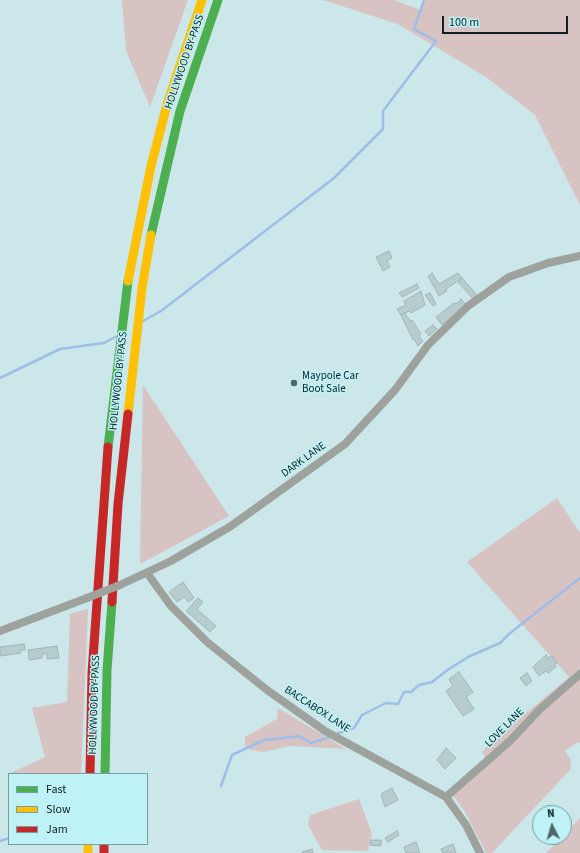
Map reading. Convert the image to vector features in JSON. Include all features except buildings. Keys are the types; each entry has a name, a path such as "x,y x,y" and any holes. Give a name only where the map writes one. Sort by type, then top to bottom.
{"highway":[{"name":"HOLLYWOOD BY-PASS","path":"90,773 92,673 103,503 110,426 127,287 153,159 168,101 202,0"},
{"name":"HOLLYWOOD BY-PASS","path":"105,773 107,670 118,504 142,288 152,229 180,111 218,0"}],"street":[{"name":"DARK LANE","path":"0,631 120,585 147,573 231,526 344,444 395,390 428,345 468,306 509,277 548,263 580,256"},
{"name":"BACCABOX LANE","path":"147,573 171,606 196,632 266,690 325,731 446,797 466,825 480,853"},
{"name":"LOVE LANE","path":"446,797 511,740 539,710 580,674"}],"shaded area":[{"path":"122,0 188,0 150,107 126,51"},
{"path":"323,0 395,0 420,10 424,0 580,0 580,205 535,115 486,77 398,24"},
{"path":"143,385 229,516 140,564"},
{"path":"557,498 580,533 580,743 578,742 565,751 571,760 570,770 537,805 532,805 532,810 492,853 486,853 465,812 450,793 487,761 482,752 487,746 569,677 467,562"},
{"path":"88,609 81,773 11,773 45,757 32,708 67,702 70,614"},
{"path":"278,708 346,749 289,746 264,752 245,749 245,737 277,719"},
{"path":"359,799 372,834 368,851 322,850 308,825 310,815"},
{"path":"580,818 580,853 546,853 554,845 572,845 572,826"}],"waterway":[{"path":"143,321 161,311 334,178 383,129 383,111 436,41 414,29 424,0"},
{"path":"0,378 60,349 104,343 115,337"},
{"path":"336,734 354,728 362,715 386,703 398,704 404,692 411,692 419,685 432,682 468,657 500,643 509,634 580,578"},
{"path":"221,786 232,755 264,740 300,736 311,743 330,737"},
{"path":"0,841 8,838"}],"traffic: fast":[{"path":"151,235 180,111 218,0"},
{"path":"108,447 128,281"},
{"path":"105,773 107,670 112,602"}],"traffic: slow":[{"path":"128,281 151,166 168,101 202,0"},
{"path":"128,414 142,288 151,235"},
{"path":"88,845 88,853"}],"traffic: jam":[{"path":"112,602 118,504 128,414"},
{"path":"90,773 92,673 108,447"},
{"path":"104,845 104,853"}],"place":[{"name":"Maypole Car Boot Sale","path":"294,383"}]}
